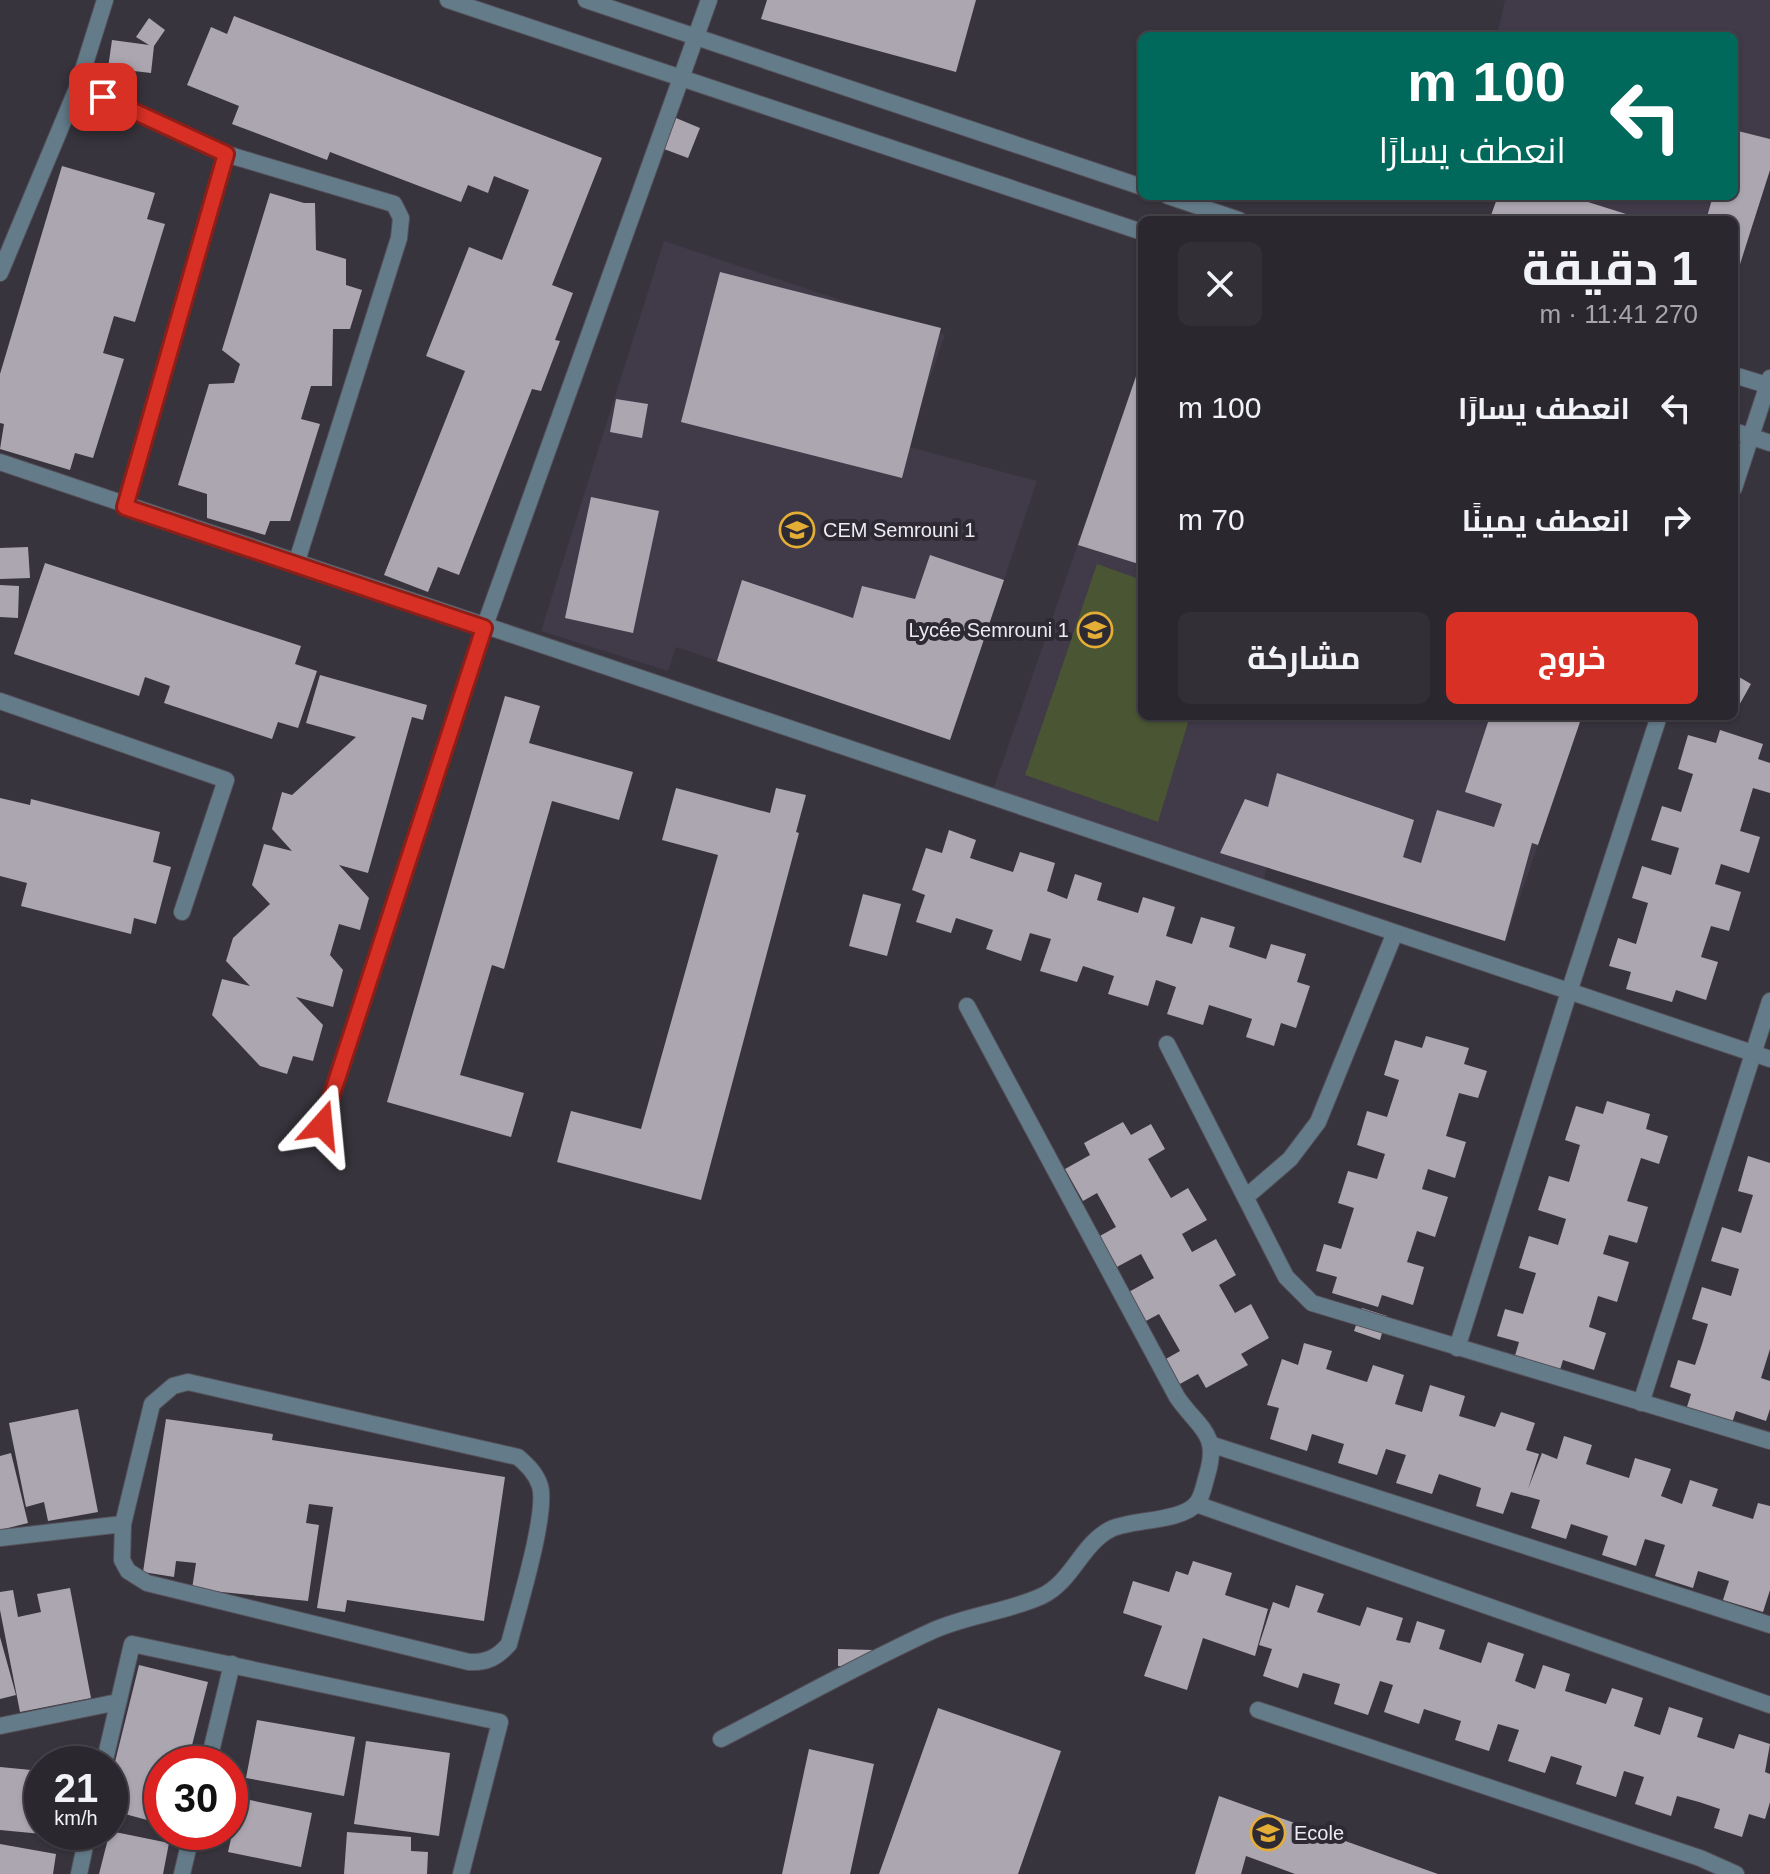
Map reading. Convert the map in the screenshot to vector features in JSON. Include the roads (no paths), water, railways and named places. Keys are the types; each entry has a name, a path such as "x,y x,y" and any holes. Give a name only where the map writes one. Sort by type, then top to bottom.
{"street":[{"path":"0,273 78,86 105,0"},
{"path":"448,0 1138,231"},
{"path":"586,0 1138,186"},
{"path":"322,1125 484,628 709,0"},
{"path":"78,86 226,154 394,204 401,218 399,238 296,564"},
{"path":"125,507 226,154"},
{"path":"1180,200 1227,216"},
{"path":"1738,376 1769,383 1738,476"},
{"path":"1738,432 1770,443"},
{"path":"0,462 125,507 1394,935 1762,1056"},
{"path":"0,701 226,780 182,912"},
{"path":"1457,1348 1658,720"},
{"path":"1246,1197 1290,1159 1318,1122 1394,935"},
{"path":"1641,1403 1762,1056 1770,1001"},
{"path":"967,1006 1177,1397 1213,1445 1770,1625"},
{"path":"1167,1044 1286,1277 1312,1303 1770,1441"},
{"path":"188,1382 518,1457 531,1468 542,1497 509,1644 492,1659 481,1662 147,1583 128,1571 122,1560 123,1524 152,1404 173,1386 188,1382"},
{"path":"721,1739 932,1631 1041,1596 1069,1575 1094,1541 1107,1531 1123,1524 1182,1514 1196,1504 1213,1456 1213,1445"},
{"path":"1196,1504 1770,1705"},
{"path":"0,1538 123,1524"},
{"path":"108,1746 132,1644 500,1722 461,1874"},
{"path":"212,1746 232,1664"},
{"path":"0,1726 118,1702"},
{"path":"1258,1710 1700,1858 1736,1874"},
{"path":"79,1874 84,1850"},
{"path":"182,1874 188,1850"}],"place":[{"name":"CEM Semrouni 1","path":"797,530"},
{"name":"Lycée Semrouni 1","path":"1095,630"},
{"name":"Ecole","path":"1268,1833"}]}
